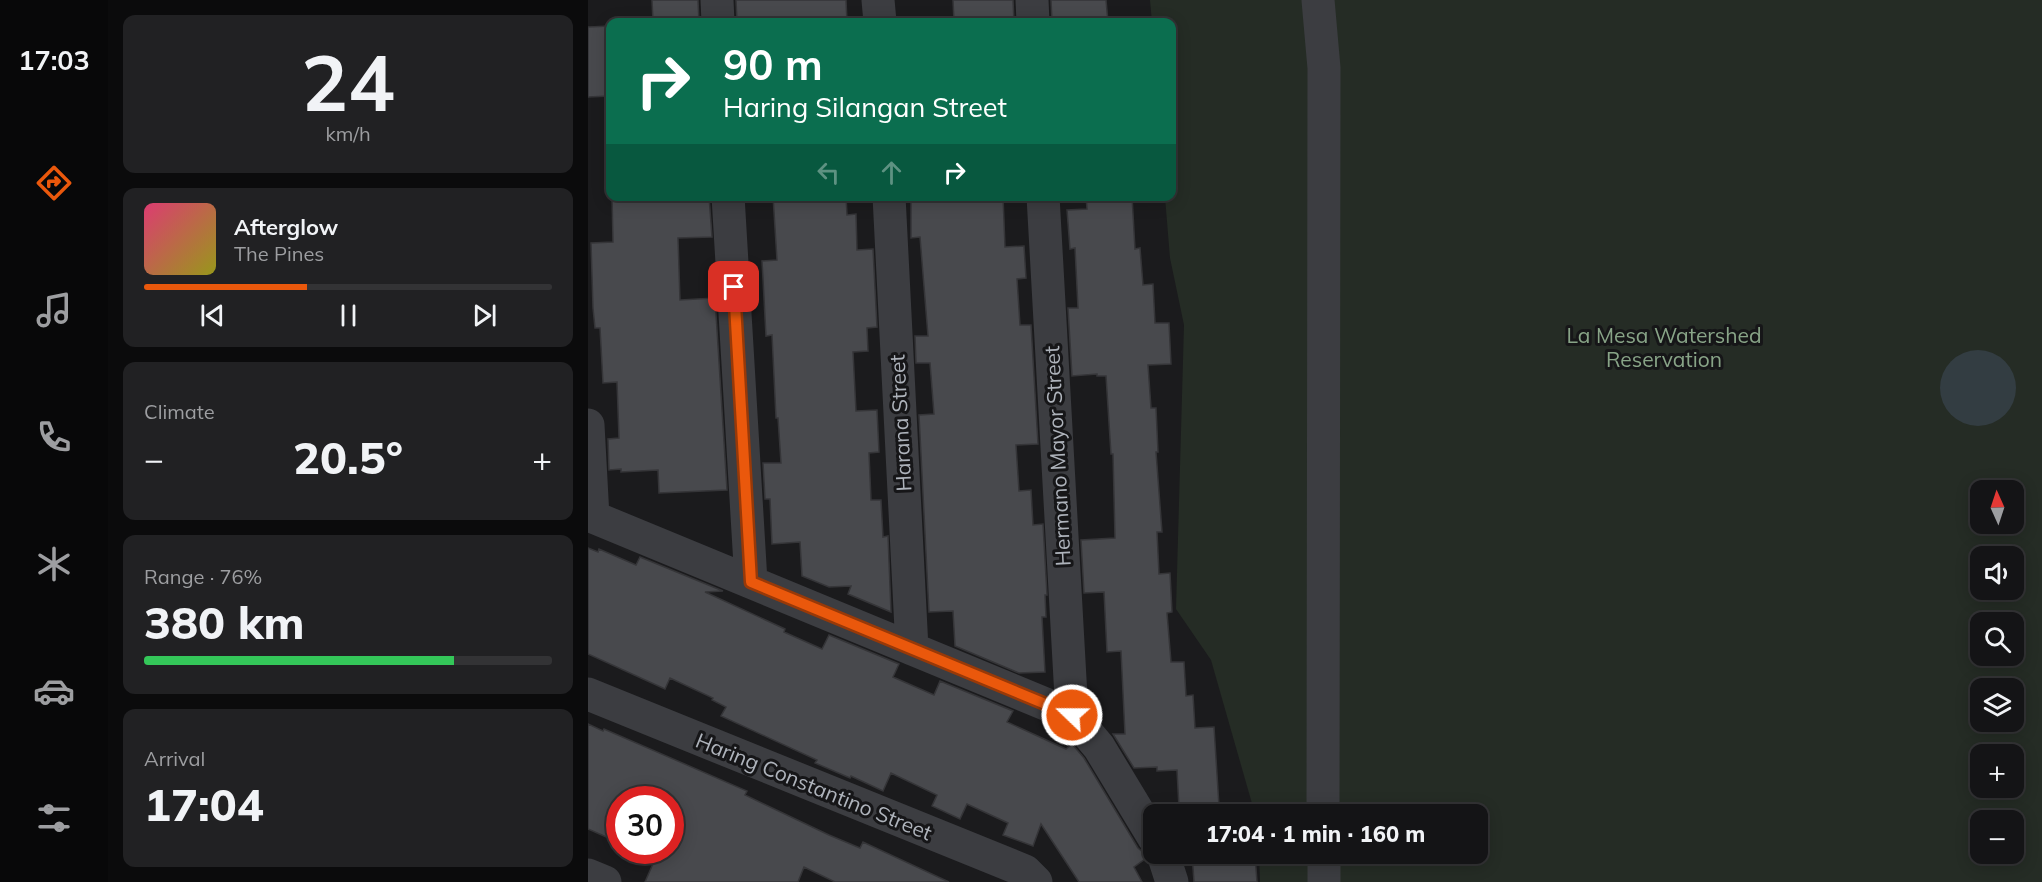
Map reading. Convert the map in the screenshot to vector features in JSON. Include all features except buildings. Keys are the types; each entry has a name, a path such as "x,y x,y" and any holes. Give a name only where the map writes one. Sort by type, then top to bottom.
{"street":[{"path":"717,0 718,18"},
{"path":"878,0 880,18"},
{"path":"1032,0 1033,18"},
{"path":"1318,0 1324,80 1323,804"},
{"path":"728,201 751,582"},
{"name":"Harana Street","path":"889,201 912,649"},
{"name":"Hermano Mayor Street","path":"1043,201 1072,715"},
{"path":"588,425 590,516 1072,715 1099,747 1143,820"},
{"name":"Haring Constantino Street","path":"588,694 1018,877"},
{"path":"1166,864 1172,882"},
{"path":"1324,864 1324,882"},
{"path":"588,876 605,882"}],"green space":[{"name":"La Mesa Watershed Reservation","path":"1150,0 2042,0 2042,882 1260,882 1259,864 1488,864 1488,804 1252,804 1211,660 1176,609 1184,325 1170,258 1165,201 1176,201 1176,18 1152,18"}],"shaded area":[{"path":"1978,350 1992,353 2005,361 2013,374 2016,388 2013,402 2005,415 1992,423 1978,426 1964,423 1951,415 1943,402 1940,388 1943,374 1951,361 1964,353"}],"route":[{"path":"734,287 751,582 1072,715"}]}
